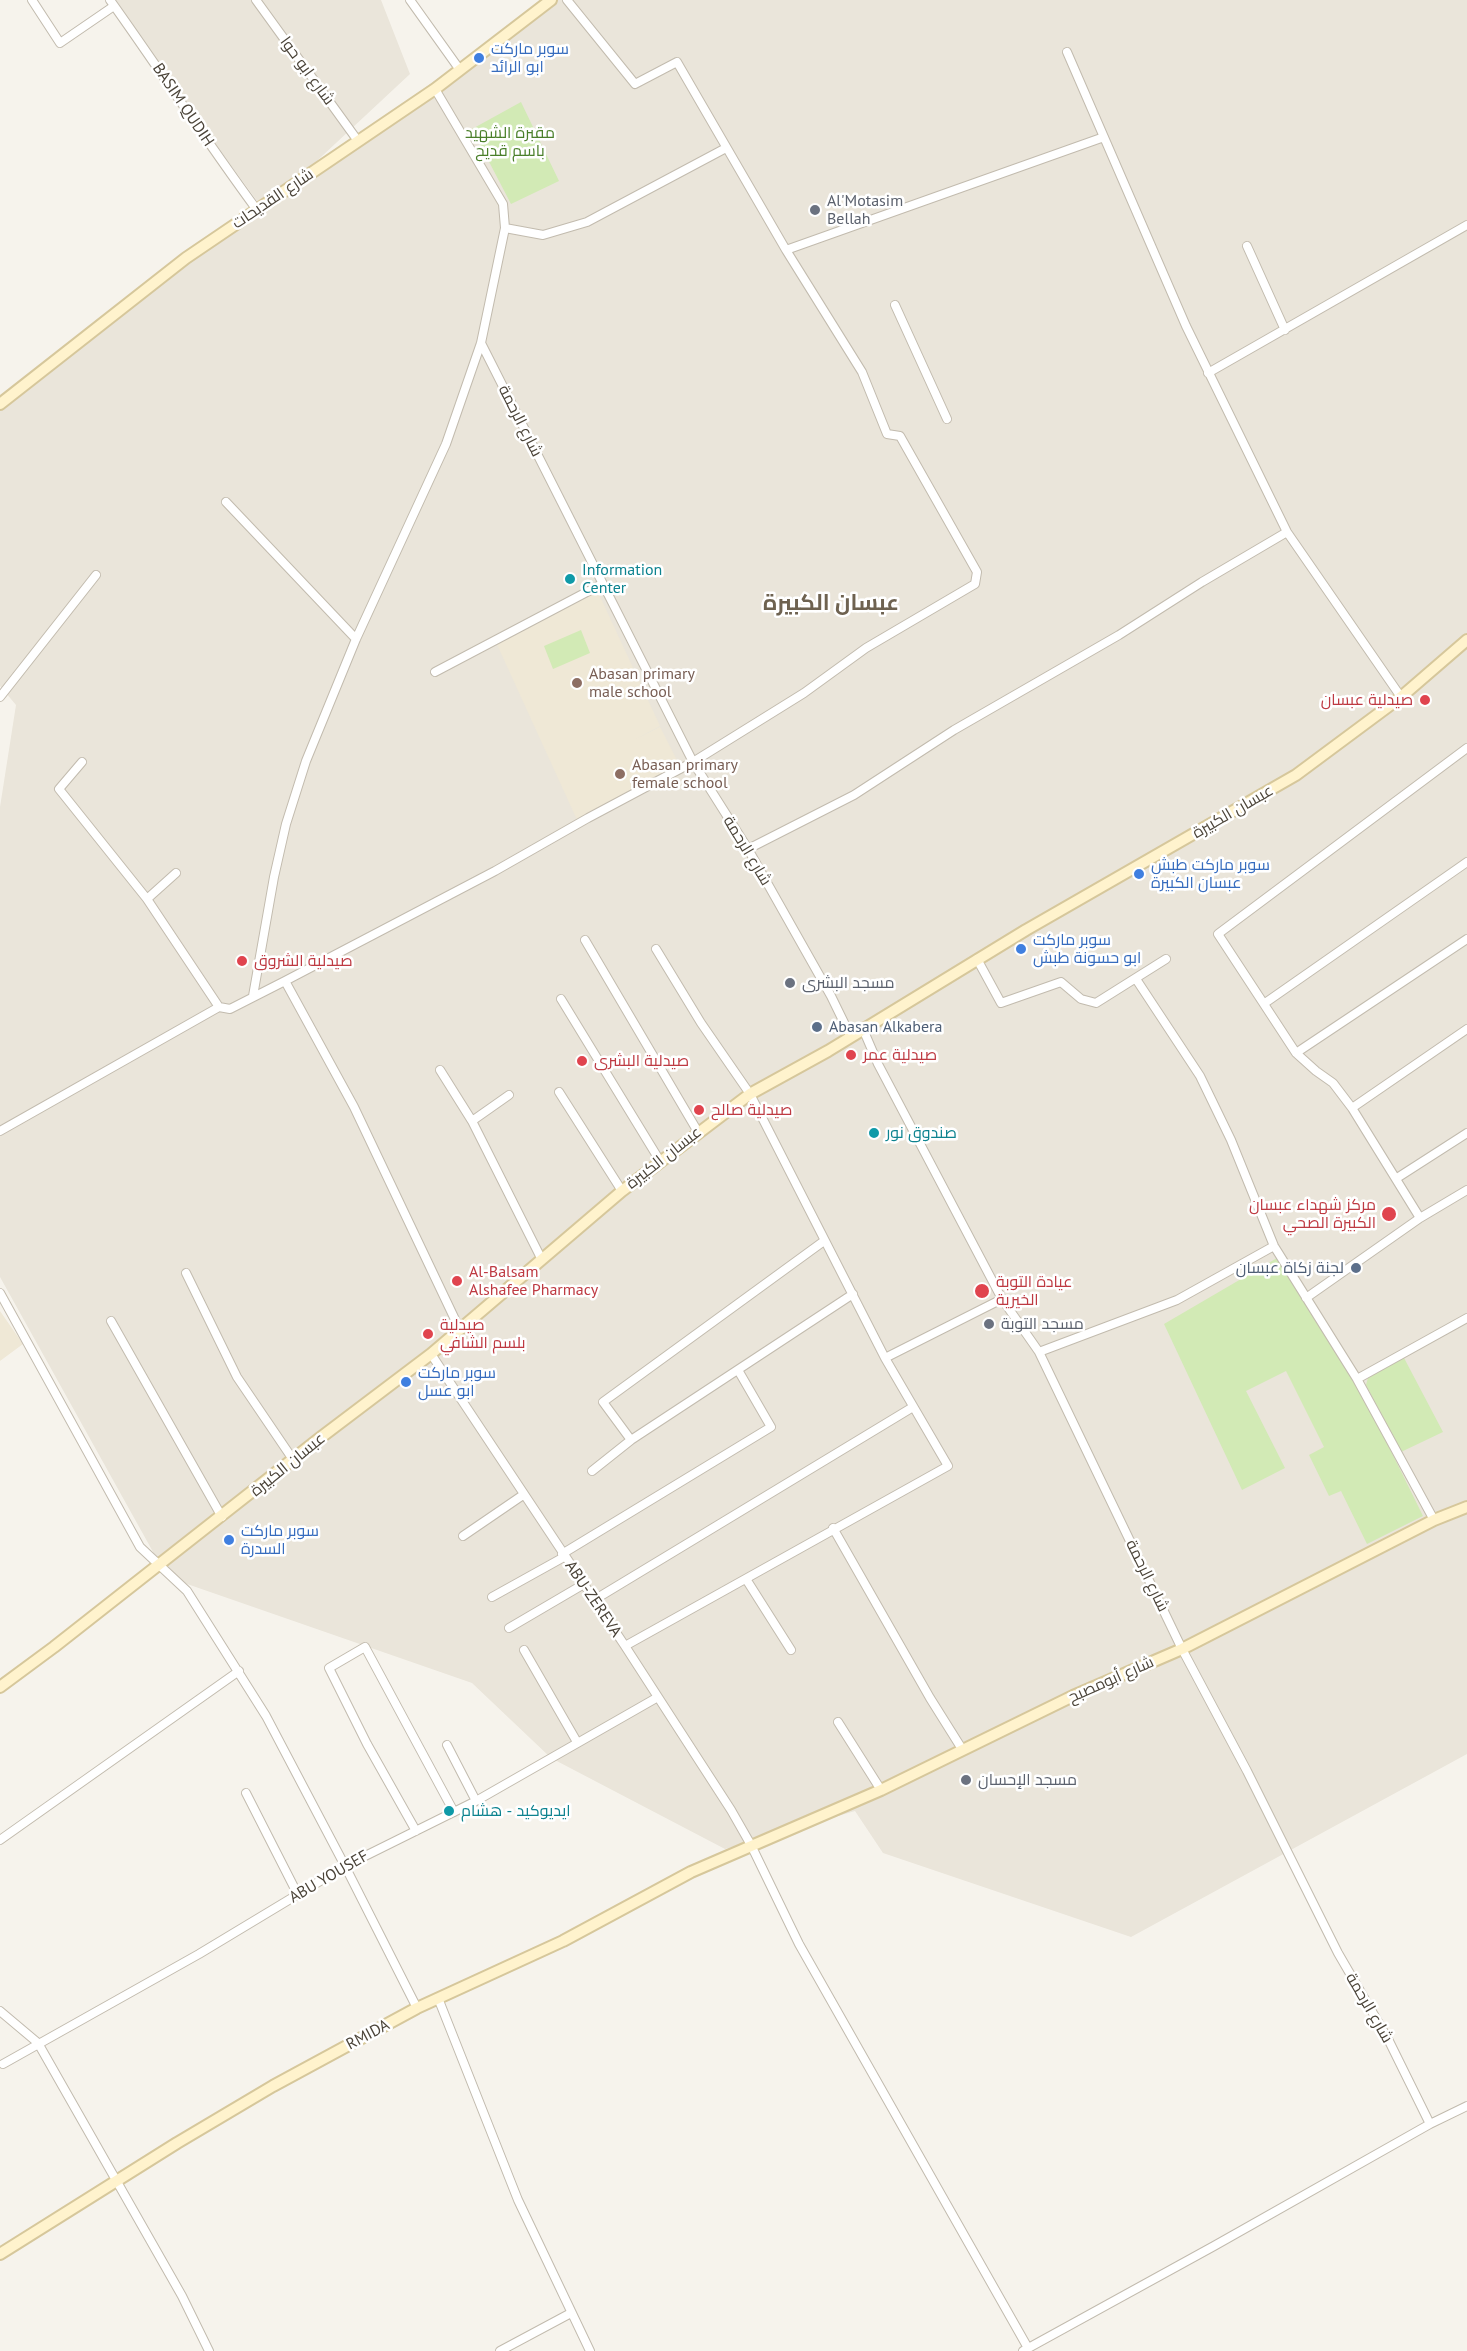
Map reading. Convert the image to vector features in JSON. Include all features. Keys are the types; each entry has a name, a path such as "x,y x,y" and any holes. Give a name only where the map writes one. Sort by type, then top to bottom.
{"street":[{"path":"32,0 60,43 112,3"},
{"name":"شارع ابو حوا","path":"256,0 358,141"},
{"path":"410,0 460,70"},
{"name":"شارع القديحات","path":"0,404 186,258 435,89 551,0"},
{"path":"0,1131 219,1007 230,1009 285,981 495,871 693,762 804,693 866,648 975,584 977,572 965,549 900,436 887,434 862,372 786,250 677,62 635,84 567,0"},
{"name":"BASIM QUDIH","path":"112,3 156,64 206,142 257,210"},
{"path":"1067,52 1208,373 1287,532 1401,697"},
{"path":"253,996 274,877 286,824 306,761 356,639 446,444 482,343 505,228 503,204 435,89"},
{"path":"786,250 1104,137"},
{"path":"505,228 543,235 586,222 726,148"},
{"path":"1208,373 1467,225"},
{"path":"1246,246 1285,330"},
{"path":"896,305 947,419"},
{"name":"شارع الرحمة","path":"482,343 693,762 748,849 831,996 851,1037"},
{"path":"226,502 356,639"},
{"path":"748,849 854,795 954,730 1119,635 1202,582 1287,532"},
{"path":"0,697 96,575"},
{"path":"435,672 602,584"},
{"name":"عبسان الكبيرة","path":"0,1687 430,1354 622,1191 750,1094 851,1037 977,959 1296,775 1401,697 1467,640"},
{"path":"1420,1218 1352,1108 1333,1083 1296,1053 1218,934 1467,748"},
{"path":"82,762 59,789 147,900 219,1007"},
{"path":"1265,1003 1467,862"},
{"path":"147,900 176,873"},
{"path":"1296,1053 1467,939"},
{"path":"585,940 698,1132"},
{"path":"625,1646 833,1528 948,1466 885,1358 750,1094 701,1023 656,949"},
{"path":"977,959 1001,1003 1061,982 1081,999 1096,1003 1166,959"},
{"path":"1136,979 1200,1076 1232,1140 1274,1245 1357,1379 1434,1520"},
{"path":"285,981 354,1107 459,1330"},
{"path":"561,999 660,1161"},
{"name":"شارع الرحمة","path":"863,1029 878,1064 1002,1299 1038,1352 1182,1649 1247,1771 1338,1953 1388,2039 1430,2124"},
{"path":"1352,1108 1467,1029"},
{"path":"440,1070 472,1121 541,1258"},
{"path":"559,1092 622,1191"},
{"path":"472,1121 508,1095"},
{"path":"1397,1178 1467,1133"},
{"path":"1306,1298 1420,1218 1467,1190"},
{"path":"631,1440 603,1402 825,1241"},
{"path":"1038,1352 1177,1300 1274,1245"},
{"path":"186,1273 237,1377 294,1461"},
{"path":"592,1471 631,1440 853,1294"},
{"path":"1,1298 140,1547 187,1591 266,1716 417,2008"},
{"path":"885,1358 1002,1299"},
{"path":"1357,1379 1467,1318"},
{"path":"111,1321 222,1516"},
{"name":"ABU-ZEREVA","path":"430,1354 625,1646 731,1810 751,1845 799,1944 1025,2350"},
{"path":"492,1597 771,1427 738,1370"},
{"path":"594,1600 913,1407"},
{"path":"463,1536 523,1495"},
{"name":"شارع أبومصبح","path":"751,1845 881,1790 1073,1696 1182,1649 1434,1520 1467,1507"},
{"path":"833,1528 930,1698 962,1749"},
{"path":"746,1579 791,1650"},
{"path":"509,1628 584,1584"},
{"path":"416,1831 329,1668 365,1647 454,1812"},
{"path":"524,1650 577,1742"},
{"path":"0,1840 239,1671"},
{"name":"ABU YOUSEF","path":"3,2064 199,1954 345,1866 454,1812 658,1697"},
{"path":"838,1722 881,1790"},
{"path":"447,1745 476,1800"},
{"path":"246,1793 298,1895"},
{"name":"RMIDA","path":"0,2254 273,2086 417,2008 563,1941 691,1872 751,1845"},
{"path":"438,1998 518,2200 590,2351"},
{"path":"0,2011 38,2043 182,2296 209,2351"},
{"path":"1025,2350 1430,2124 1467,2106"},
{"path":"500,2351 571,2313"}],"shaded area":[{"path":"110,0 381,0 410,74 291,185 546,0 1467,0 1467,1754 1131,1937 883,1853 855,1811 725,1849 551,1758 472,1683 167,1577 0,1277 0,807 16,705 0,686 0,410 260,205"},
{"name":"Abasan primary male school","path":"597,590 660,726 634,740 660,727 681,768 578,822 495,640"},
{"path":"0,1311 23,1344 0,1361"}],"green space":[{"name":"مقبرة الشهيد باسم قديح","path":"521,102 559,181 511,204 472,129"},
{"path":"581,630 590,653 553,669 544,646"},
{"path":"1277,1258 1360,1388 1423,1516 1367,1544 1341,1491 1329,1496 1309,1455 1324,1447 1286,1371 1246,1391 1285,1468 1242,1490 1164,1324"},
{"path":"1403,1356 1443,1432 1401,1452 1366,1385 1369,1374"}],"place":[{"name":"سوبر ماركت ابو الرائد","path":"479,58"},
{"name":"Al'Motasim Bellah","path":"815,210"},
{"name":"Information Center","path":"570,579"},
{"name":"Abasan primary male school","path":"577,683"},
{"name":"صيدلية عبسان","path":"1425,700"},
{"name":"Abasan primary female school","path":"620,774"},
{"name":"سوبر ماركت طبش عبسان الكبيرة","path":"1139,874"},
{"name":"سوبر ماركت ابو حسونة طبش","path":"1021,949"},
{"name":"صيدلية الشروق","path":"242,961"},
{"name":"مسجد البشرى","path":"790,983"},
{"name":"Abasan Alkabera","path":"817,1027"},
{"name":"صيدلية عمر","path":"851,1055"},
{"name":"صيدلية البشرى","path":"582,1061"},
{"name":"صيدلية صالح","path":"699,1110"},
{"name":"صندوق نور","path":"874,1133"},
{"name":"مركز شهداء عبسان الكبيرة الصحي","path":"1389,1214"},
{"name":"لجنة زكاة عبسان","path":"1356,1268"},
{"name":"Al-Balsam Alshafee Pharmacy","path":"457,1281"},
{"name":"عيادة التوبة الخيرية","path":"982,1291"},
{"name":"مسجد التوبة","path":"989,1324"},
{"name":"صيدلية بلسم الشافي","path":"428,1334"},
{"name":"سوبر ماركت ابو عسل","path":"406,1382"},
{"name":"سوبر ماركت السدرة","path":"229,1540"},
{"name":"مسجد الإحسان","path":"966,1780"},
{"name":"ايديوكيد - هشام","path":"449,1811"}],"district":[{"name":"عبسان الكبيرة","path":"831,604"}]}
